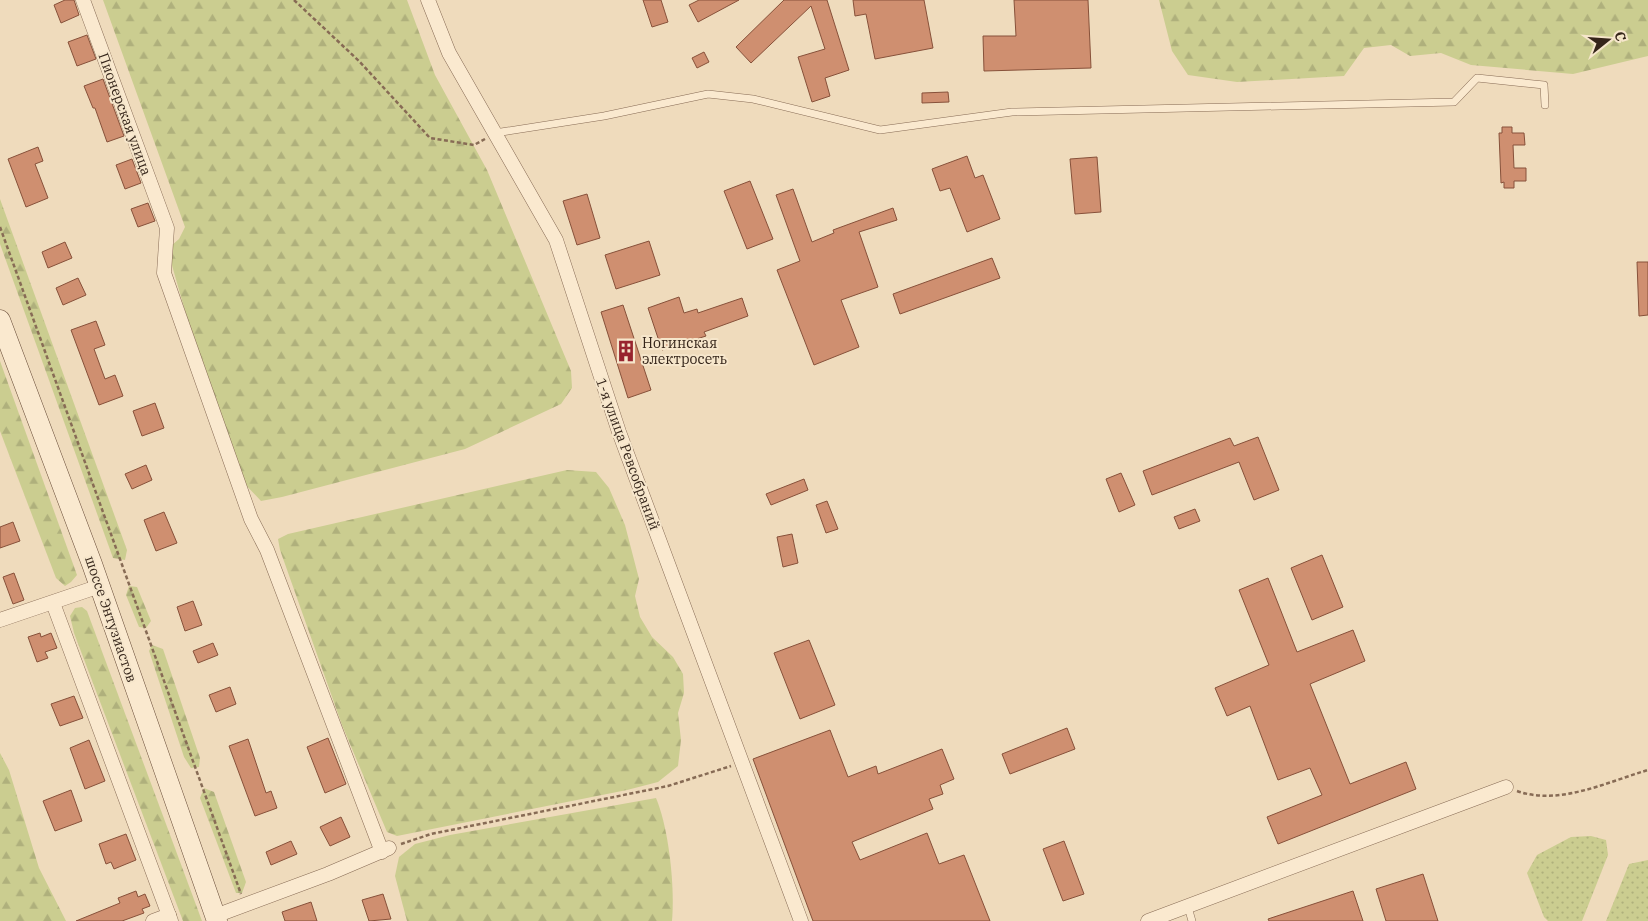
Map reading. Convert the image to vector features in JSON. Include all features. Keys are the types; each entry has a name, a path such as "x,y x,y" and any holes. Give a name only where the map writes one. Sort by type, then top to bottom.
{"main road":[{"name":"шоссе Энтузиастов","path":"0,320 100,586 216,918"}],"street":[{"name":"Пионерская улица","path":"83,0 167,228 164,273 251,518 267,550 386,850"},
{"name":"1-я улица Ревсобраний","path":"428,0 449,53 556,240 619,432 801,921"},
{"path":"0,620 100,586"},
{"path":"53,603 170,918 153,921"},
{"path":"1148,921 1190,914 1506,787"},
{"path":"216,918 245,904 386,850"}],"lane":[{"path":"495,133 604,116 708,94 753,99 880,130 1012,112 1454,102 1477,78 1544,85 1544,105"}],"path":[{"path":"294,0 359,60 430,138 474,145 495,133"},
{"path":"0,227 245,904"},
{"path":"386,850 431,834 668,786 742,762"},
{"path":"1506,787 1534,796 1562,795 1648,770"}],"green space":[{"path":"103,0 407,0 435,75 487,170 571,371 572,388 561,404 465,449 261,501 243,482 202,370 171,262 171,246 179,239 185,227"},
{"path":"1159,0 1648,0 1648,56 1573,74 1471,65 1441,53 1410,56 1391,45 1364,48 1344,76 1237,82 1188,75 1172,51"},
{"path":"0,199 127,550 125,560 113,558 0,244"},
{"path":"0,361 77,575 65,586 56,578 0,431"},
{"path":"567,470 596,472 609,488 625,525 639,579 635,596 640,617 652,637 673,657 683,674 684,693 678,713 681,740 678,766 658,782 627,790 397,836 387,832 342,725 280,550 278,539 288,534"},
{"path":"129,586 137,587 151,621 146,628 139,627 126,595"},
{"path":"82,607 87,611 202,921 183,921 74,633 70,616 75,608"},
{"path":"152,645 163,649 200,758 199,767 191,768 184,757 149,651"},
{"path":"0,753 9,770 39,868 66,921 0,921"},
{"path":"204,788 214,792 246,882 242,893 236,893 200,798"},
{"path":"656,798 668,842 673,892 672,921 407,921 395,876 399,857 415,844 450,835"},
{"path":"1591,836 1606,840 1608,855 1582,921 1548,921 1544,917 1527,873 1537,855 1571,837"},
{"path":"1648,860 1648,921 1606,921 1629,864"}],"building":[{"path":"65,0 74,0 79,15 61,23 54,5"},
{"path":"643,0 661,0 668,22 652,27"},
{"path":"699,0 739,0 698,22 689,5"},
{"path":"784,0 827,0 849,70 825,78 830,96 812,102 798,57 825,49 811,6 751,63 736,47"},
{"path":"853,0 924,0 933,48 875,59 866,14 855,16"},
{"path":"1014,0 1088,0 1091,68 984,71 983,36 1016,36"},
{"path":"87,35 96,59 77,66 68,42"},
{"path":"704,52 709,62 697,68 692,58"},
{"path":"103,79 124,136 107,142 95,108 93,108 84,86"},
{"path":"948,92 949,102 922,103 922,93"},
{"path":"1502,127 1512,127 1512,133 1524,133 1525,145 1513,145 1514,168 1526,168 1526,181 1514,181 1514,188 1504,188 1504,182 1501,183 1499,133 1502,133"},
{"path":"38,147 43,161 35,164 48,198 26,207 8,159"},
{"path":"967,156 975,178 983,175 1000,219 967,232 950,188 940,191 932,169"},
{"path":"1097,157 1101,212 1075,214 1070,159"},
{"path":"132,159 141,183 125,189 116,165"},
{"path":"750,181 773,239 747,249 724,191"},
{"path":"793,189 812,242 834,233 833,230 893,208 897,220 859,232 878,287 841,300 859,347 814,365 777,270 800,261 776,195"},
{"path":"587,194 600,238 577,245 563,201"},
{"path":"148,203 155,221 138,227 131,209"},
{"path":"649,241 660,275 616,289 605,255"},
{"path":"65,242 72,258 48,268 42,252"},
{"path":"992,258 1000,278 900,314 893,294"},
{"path":"1637,262 1648,262 1648,315 1639,316"},
{"path":"78,278 86,295 63,305 56,288"},
{"path":"679,297 684,313 697,309 698,313 742,298 748,316 704,332 706,336 662,350 648,308"},
{"name":"Ногинская электросеть","path":"623,305 651,390 628,398 601,312"},
{"path":"96,321 105,345 94,349 105,379 115,375 123,396 99,405 71,330"},
{"path":"155,403 164,428 142,436 133,411"},
{"path":"1258,437 1279,490 1254,500 1239,462 1152,495 1143,471 1230,438 1234,446"},
{"path":"146,465 152,480 132,489 125,474"},
{"path":"1121,473 1135,505 1119,512 1106,479"},
{"path":"804,479 808,490 771,505 766,494"},
{"path":"827,501 838,529 826,533 816,505"},
{"path":"1195,509 1200,521 1179,529 1174,517"},
{"path":"164,512 177,543 156,551 144,520"},
{"path":"13,522 20,541 0,548 0,527"},
{"path":"792,534 798,563 783,567 777,537"},
{"path":"1322,555 1343,607 1312,620 1291,568"},
{"path":"14,573 24,600 13,604 3,577"},
{"path":"1268,578 1297,652 1353,630 1365,661 1310,684 1350,784 1406,762 1416,789 1278,844 1267,817 1322,795 1310,768 1278,780 1250,706 1227,716 1215,688 1269,665 1239,590"},
{"path":"193,601 202,625 185,631 177,607"},
{"path":"40,633 41,637 51,633 57,648 45,652 48,658 37,662 28,637"},
{"path":"809,640 835,705 800,719 774,653"},
{"path":"213,643 218,655 198,663 193,651"},
{"path":"230,687 236,704 216,712 209,695"},
{"path":"74,696 83,718 60,726 51,704"},
{"path":"1067,728 1075,749 1010,774 1002,754"},
{"path":"830,730 848,777 876,766 878,774 942,749 954,779 940,785 943,794 929,799 933,809 852,842 860,860 927,833 939,864 964,855 990,921 813,921 753,759"},
{"path":"328,738 346,784 325,793 307,747"},
{"path":"248,739 266,793 271,791 277,808 255,816 229,746"},
{"path":"89,740 105,781 85,789 70,748"},
{"path":"71,790 82,821 55,831 43,801"},
{"path":"341,817 350,837 330,846 320,827"},
{"path":"126,834 136,860 114,869 111,862 106,864 99,844"},
{"path":"291,841 297,854 271,865 266,852"},
{"path":"1064,841 1084,894 1063,901 1043,849"},
{"path":"1423,874 1438,921 1386,921 1376,889"},
{"path":"136,891 138,897 145,894 150,906 142,909 144,913 122,921 76,921 120,903 118,898"},
{"path":"1353,891 1363,921 1269,921 1268,919"},
{"path":"383,894 391,919 369,921 362,900"},
{"path":"311,902 317,921 285,921 282,912"}],"place":[{"name":"Ногинская электросеть","path":"626,351"}]}
